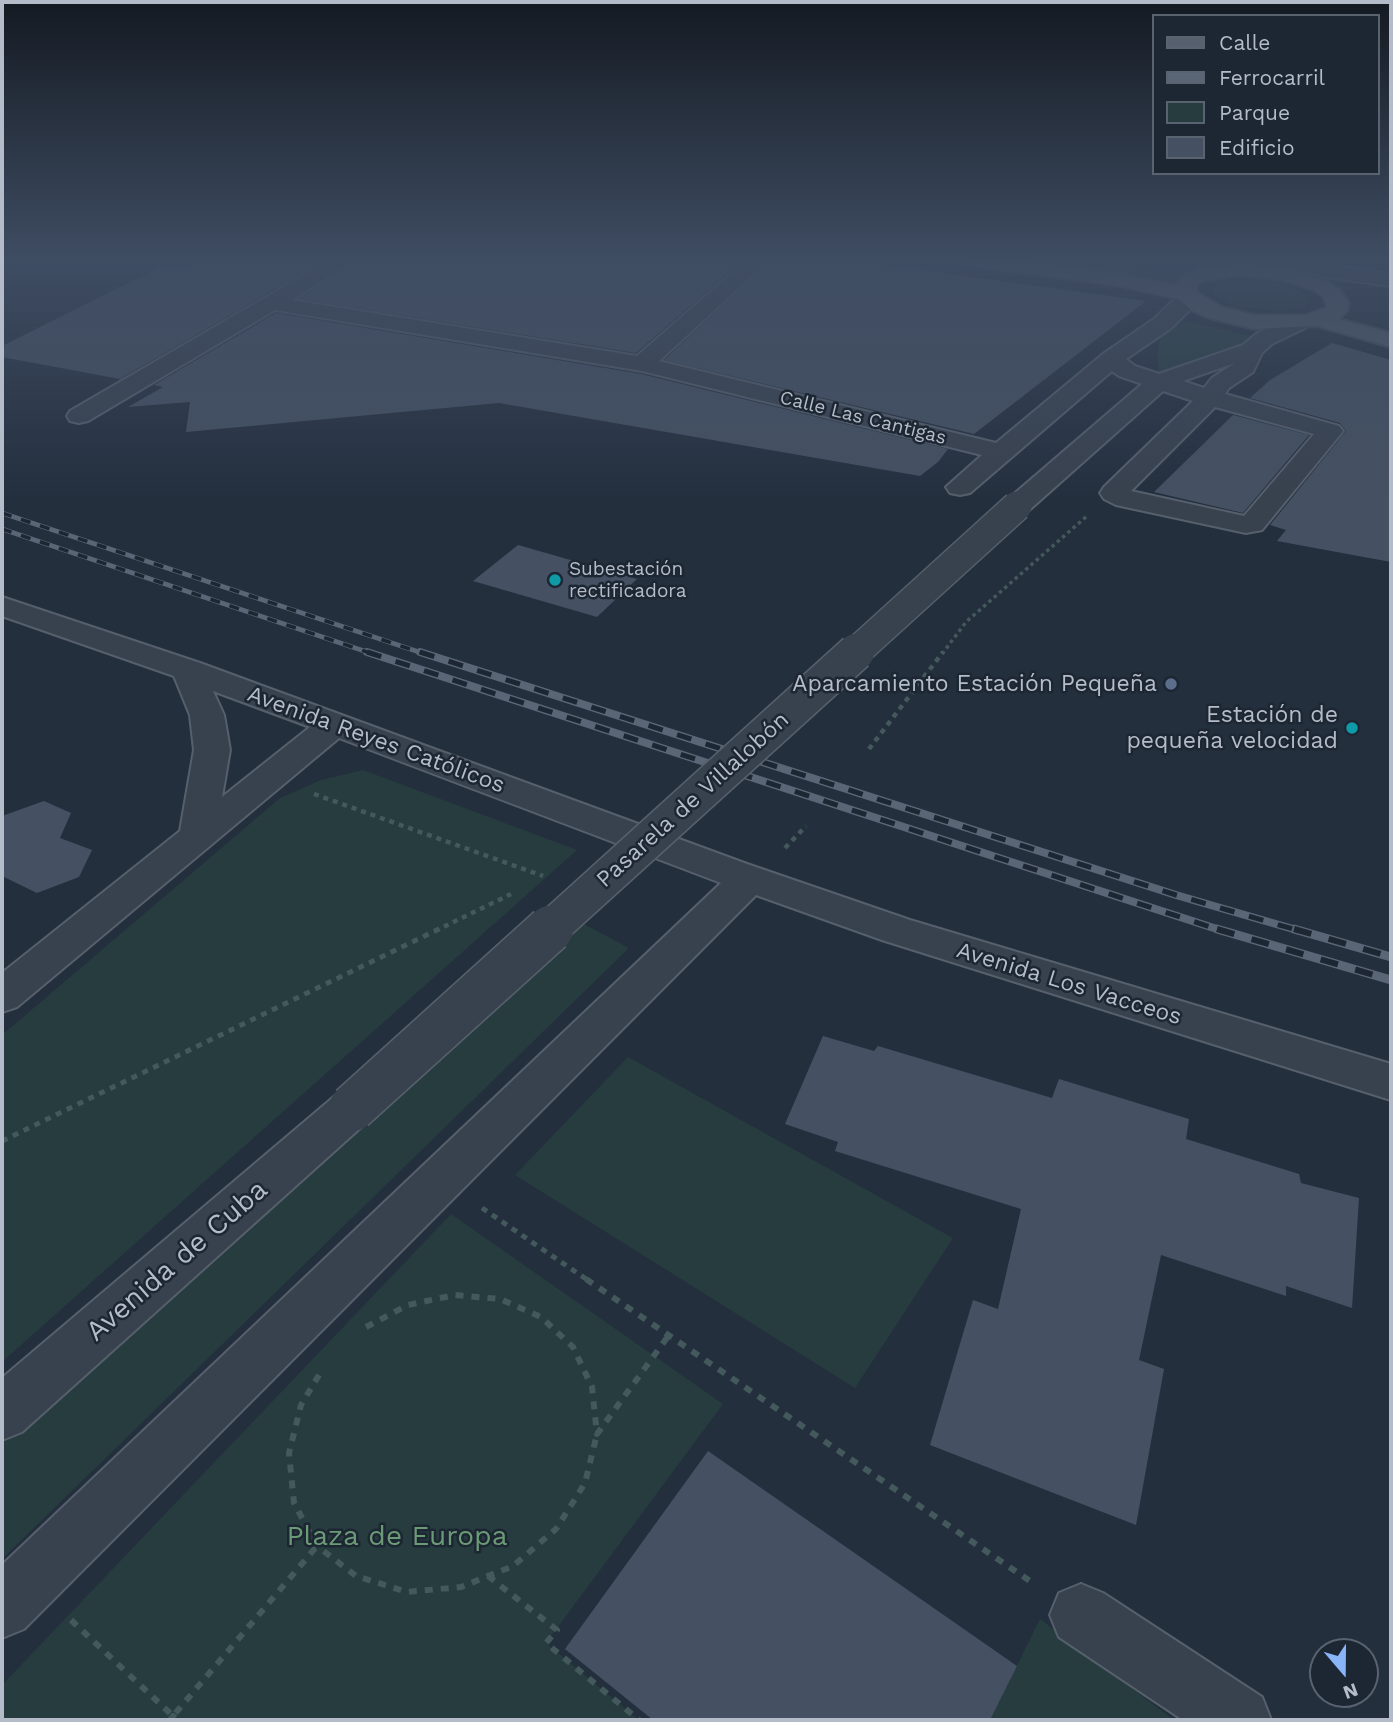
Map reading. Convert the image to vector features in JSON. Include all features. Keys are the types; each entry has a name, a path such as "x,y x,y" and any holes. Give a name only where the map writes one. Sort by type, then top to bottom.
{"street":[{"path":"79,416 208,340"},
{"name":"Calle Las Cantigas","path":"498,340 642,364 1000,452"},
{"path":"642,364 669,340"},
{"path":"960,487 1111,359 1138,340"},
{"path":"1160,340 1157,357 1160,381"},
{"path":"1160,381 1251,350 1262,340"},
{"path":"1111,359 1127,371 1210,398 1330,431 1252,524 1126,499 1114,493 1210,398 1220,383 1245,367 1251,350"},
{"name":"Pasarela de Villalobón","path":"352,1108 1017,506 1160,381"},
{"name":"Avenida Reyes Católicos","path":"2,606 188,670 749,879"},
{"path":"188,670 207,715 212,750 198,835"},
{"path":"2,996 335,724"},
{"path":"16,1592 749,879"},
{"name":"Avenida Los Vacceos","path":"749,879 912,936 1391,1082"},
{"name":"Avenida de Cuba","path":"2,1413 352,1108"},
{"path":"1081,1615 1239,1720"}],"path":[{"path":"869,749 966,622 1114,493"},
{"path":"270,779 547,877 534,883"},
{"path":"2,1141 522,889"},
{"path":"441,1180 1081,1615"},
{"path":"320,1372 301,1405 289,1453 294,1503 317,1546 356,1576 407,1591 461,1587 513,1566 556,1529 585,1483 597,1434 592,1387 573,1347 541,1317 500,1299 455,1295 408,1305 364,1328 355,1336"},
{"path":"597,1434 669,1335"},
{"path":"16,1592 67,1617 174,1719 317,1546"},
{"path":"488,1576 556,1630 546,1643 639,1720"}],"green space":[{"path":"1160,340 1261,340 1160,381 1157,357"},
{"path":"363,770 577,850 2,1362 2,1035 280,798 321,780"},
{"path":"582,923 629,948 2,1559 2,1438"},
{"path":"628,1057 953,1238 855,1388 515,1175"},
{"name":"Plaza de Europa","path":"451,1214 723,1404 546,1643 639,1720 2,1720 2,1685"},
{"path":"1040,1619 1174,1720 990,1720"}],"building":[{"path":"13,340 187,340 120,379 2,357 2,346"},
{"path":"230,340 440,340 641,374 948,449 938,462 920,476 499,403 186,432 190,402 128,407 163,387 154,385"},
{"path":"557,340 651,340 636,353"},
{"path":"685,340 1095,340 974,434 664,360"},
{"path":"1332,343 1391,360 1391,562 1277,541 1286,530 1270,525 1346,431 1340,423 1250,398 1270,380"},
{"path":"1233,415 1309,435 1243,513 1154,492"},
{"name":"Subestación rectificadora","path":"518,545 637,579 597,617 473,581"},
{"path":"44,801 71,813 60,838 92,850 79,877 37,893 2,876 2,816"},
{"path":"823,1036 874,1051 878,1046 1052,1098 1059,1079 1189,1119 1186,1139 1299,1174 1301,1183 1359,1198 1352,1308 1286,1286 1286,1296 1161,1255 1139,1360 1164,1369 1136,1525 930,1445 973,1300 998,1309 1021,1209 835,1151 838,1142 785,1124"},
{"path":"708,1451 1017,1666 990,1720 653,1720 565,1649"}],"railway":[{"path":"2,513 425,654"},
{"path":"2,529 369,653"},
{"path":"420,652 1176,895 1300,931"},
{"path":"369,653 1223,931"},
{"path":"369,653 373,654"},
{"path":"1217,929 1391,980"},
{"path":"1294,929 1391,957"}],"place":[{"name":"Subestación rectificadora","path":"555,580"},
{"name":"Aparcamiento Estación Pequeña","path":"1171,684"},
{"name":"Estación de pequeña velocidad","path":"1352,728"}]}
